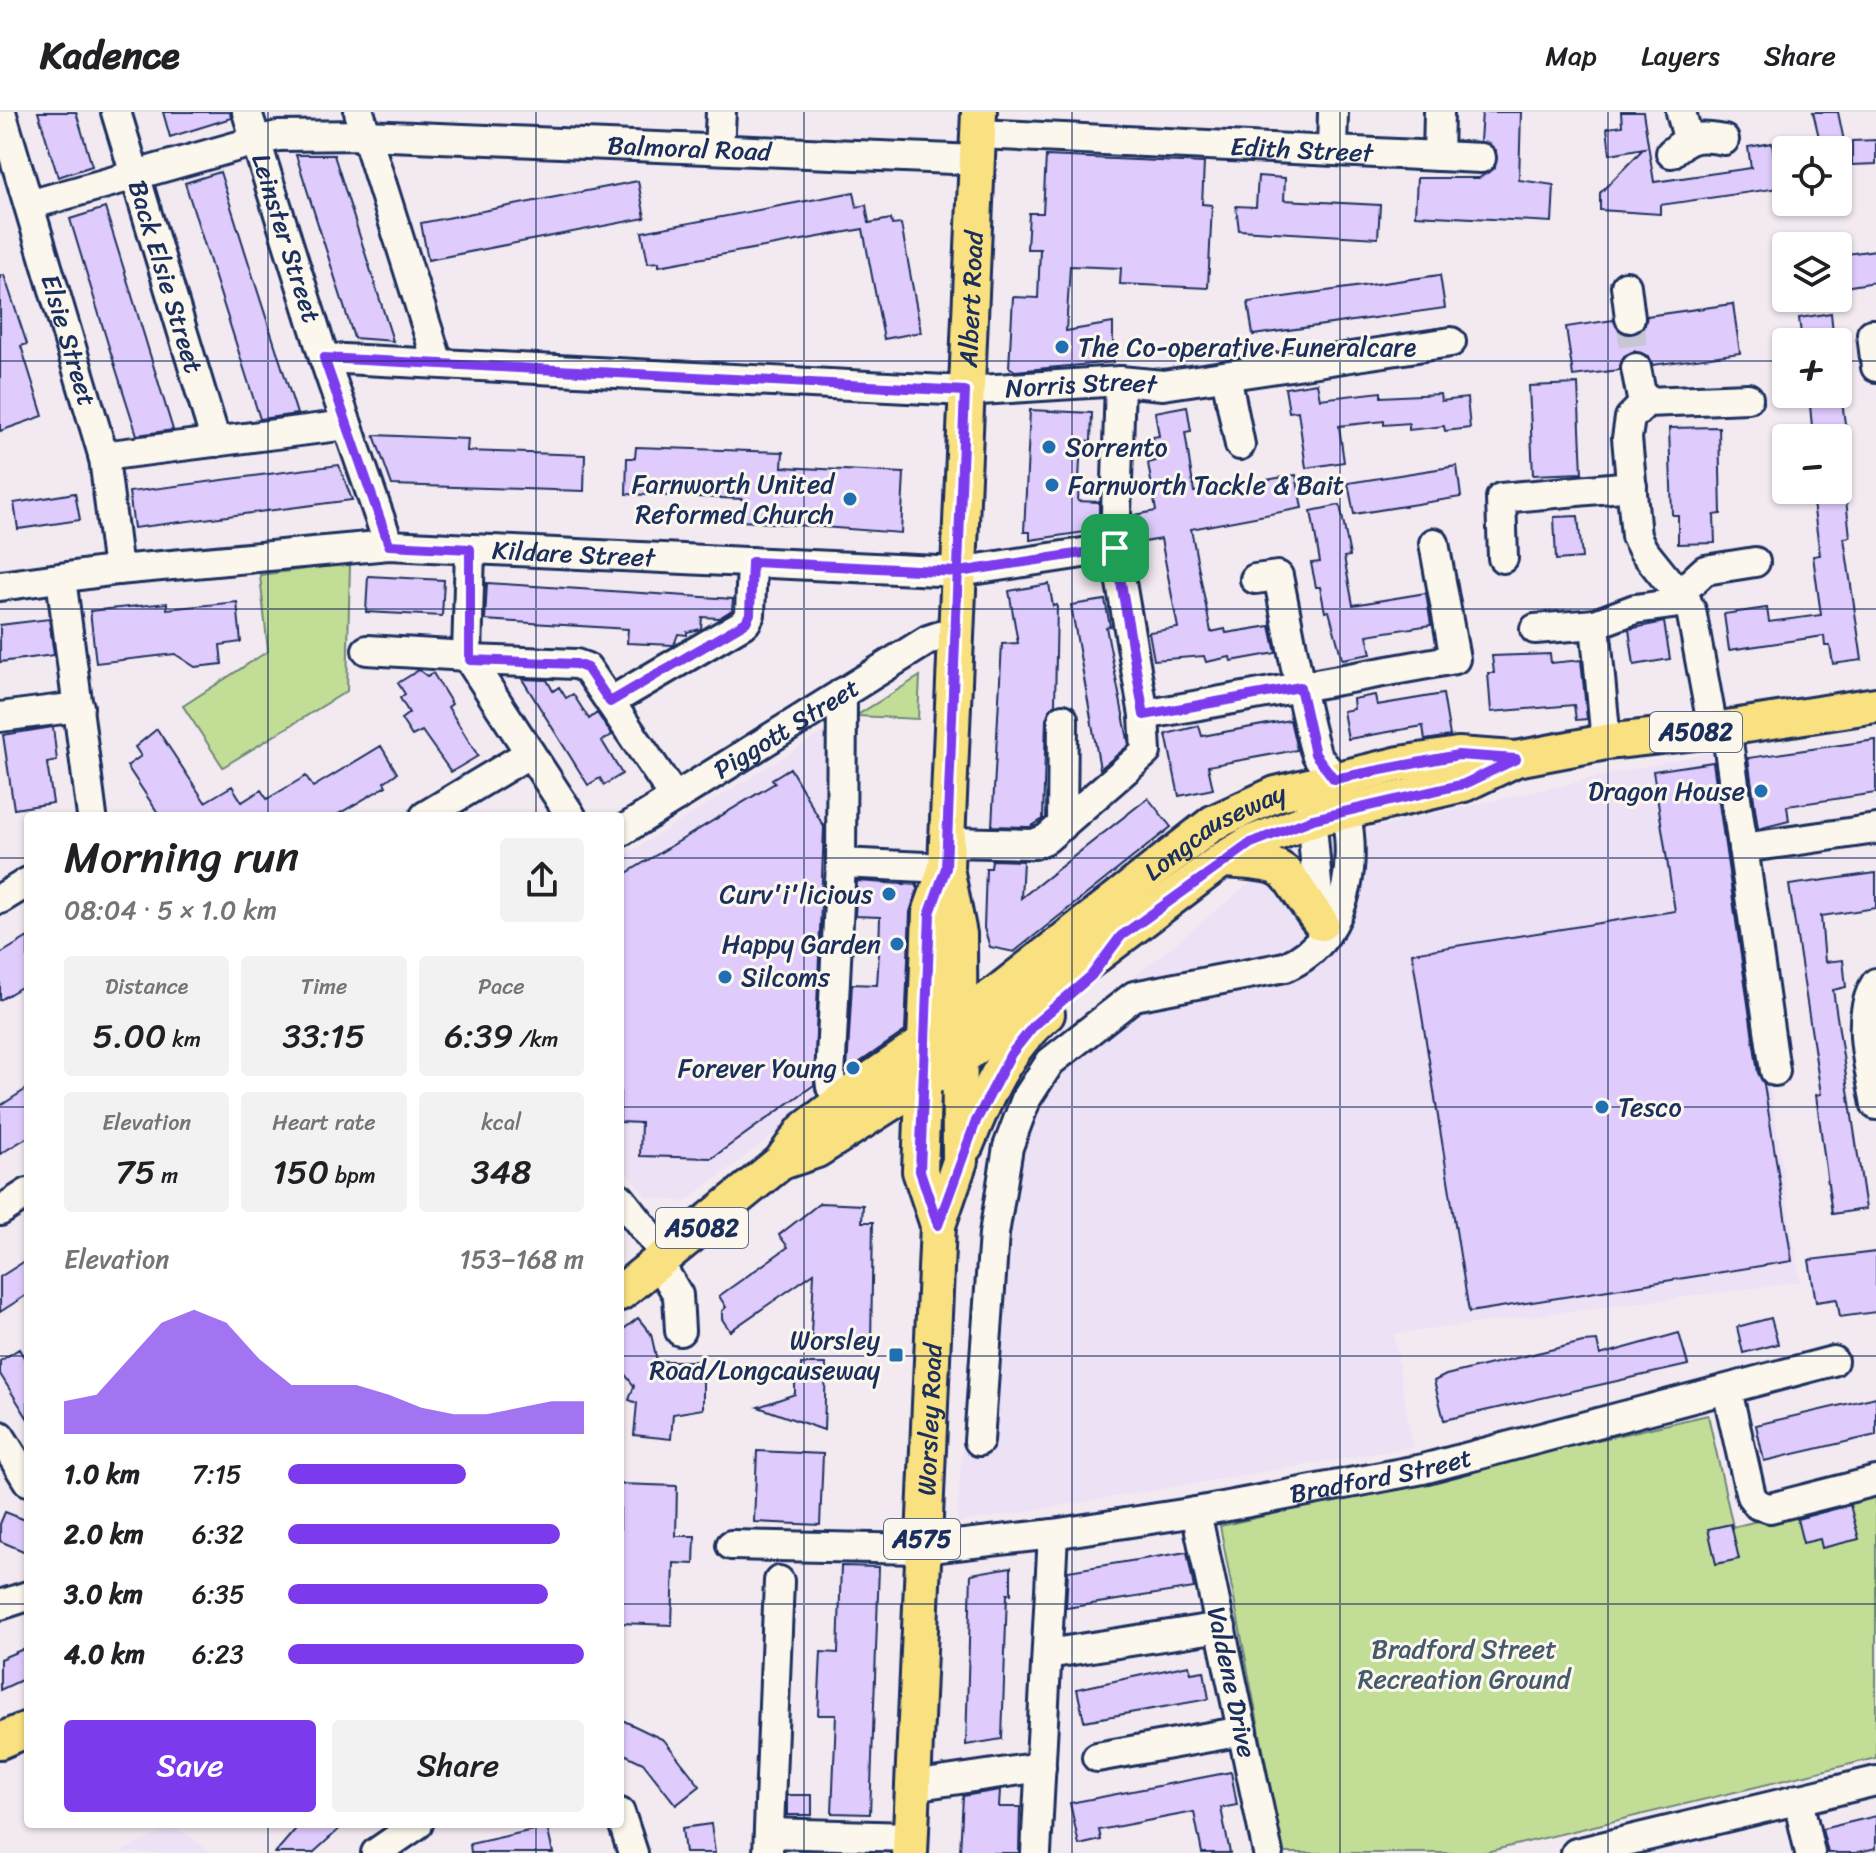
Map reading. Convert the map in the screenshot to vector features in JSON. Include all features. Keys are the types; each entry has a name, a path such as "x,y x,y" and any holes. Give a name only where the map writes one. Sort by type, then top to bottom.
{"main road":[{"name":"Albert Road","path":"924,1042 930,913 946,855 978,135"},
{"name":"Longcauseway","path":"959,1007 997,993 1213,823 1319,772 1458,755 1516,759 1606,742 1719,729 1876,705"},
{"name":"Longcauseway","path":"960,1059 1222,860 1251,843 1329,815 1464,784 1516,759"},
{"name":"Albert Road","path":"946,855 958,915 959,1007"},
{"path":"1222,860 1270,863 1286,871 1321,932"},
{"path":"997,993 1029,984 1076,955 1121,936"},
{"name":"A5082","path":"960,1161 989,1090 1011,1054 1035,1024 1091,976 1121,936"},
{"path":"927,972 959,1007"},
{"name":"A5082","path":"624,1290 781,1162 804,1130 924,1042 959,1007"},
{"name":"Worsley Road","path":"910,1845 938,1225 960,1161 959,1007"},
{"name":"Worsley Road","path":"924,1042 920,1171 938,1225"},
{"name":"A5082","path":"781,1162 817,1150 960,1059"},
{"path":"0,1741 24,1731"}],"street":[{"name":"Elsie Street","path":"1,112 103,456 118,570"},
{"name":"Back Elsie Street","path":"116,112 216,442"},
{"name":"Leinster Street","path":"247,112 324,358 389,545"},
{"path":"719,149 721,112"},
{"path":"1332,150 1333,112"},
{"path":"1438,156 1439,112"},
{"name":"Balmoral Road","path":"29,205 256,141 362,124 719,149 978,135"},
{"path":"362,124 438,363"},
{"path":"1680,134 1724,140"},
{"name":"Edith Street","path":"978,135 1481,158"},
{"path":"1626,286 1630,318"},
{"path":"1876,334 1872,334 1876,367"},
{"name":"Norris Street","path":"324,358 965,391 1120,381 1163,385 1451,342"},
{"path":"1636,368 1643,404"},
{"path":"1226,376 1240,445"},
{"path":"841,863 1034,844 1062,826 1143,757 1147,744 1144,715 1115,548 1120,381"},
{"path":"1748,398 1643,404 1630,418 1627,438 1638,543 1683,598 1719,729 1743,848 1775,1071"},
{"path":"103,456 347,425"},
{"path":"1503,558 1501,498 1632,486"},
{"path":"1144,715 1455,659 1434,543"},
{"name":"Kildare Street","path":"0,586 118,570 389,545 959,572 1115,548"},
{"path":"470,549 469,658 568,812"},
{"path":"610,702 746,622 750,614 752,562"},
{"path":"1535,629 1595,624 1635,609 1683,598 1705,570 1755,562"},
{"path":"979,1441 994,1234 1008,1147 1026,1099 1050,1062 1134,996 1285,967 1309,955 1321,932 1329,815 1278,576 1255,579"},
{"path":"61,578 92,812"},
{"path":"1595,624 1606,742"},
{"name":"Piggott Street","path":"624,830 928,640 955,631"},
{"path":"367,650 576,664 587,668 675,798"},
{"path":"842,693 841,863 830,1078 831,1087 843,1100"},
{"path":"0,717 79,707"},
{"path":"1062,826 1063,719"},
{"path":"431,803 530,753"},
{"path":"1743,848 1876,829"},
{"path":"0,899 24,884"},
{"path":"1876,983 1867,1004 1865,1024 1876,1105"},
{"path":"0,1211 24,1196"},
{"path":"624,1204 663,1260 678,1295 680,1331"},
{"name":"Bradford Street","path":"731,1545 921,1549 1053,1534 1196,1512 1423,1469 1833,1361"},
{"path":"1727,1390 1751,1496 1758,1505 1770,1508 1876,1481"},
{"path":"0,1436 24,1475"},
{"name":"Valdene Drive","path":"1196,1512 1268,1853"},
{"path":"1036,1853 1053,1534"},
{"path":"779,1581 769,1843 910,1845"},
{"path":"1047,1654 1221,1627"},
{"path":"1097,1757 1243,1731"},
{"path":"912,1786 1041,1767"},
{"path":"1576,1853 1876,1781"},
{"path":"1798,1799 1810,1853"},
{"path":"624,1825 633,1853"},
{"path":"376,1853 412,1828"}],"shaded area":[{"name":"Silcoms","path":"842,721 824,1097 685,1202 647,1197 624,1169 624,856"},
{"path":"1719,750 1800,1282 1394,1334 1412,1447 957,1523 969,1348 992,1154 1011,1095 1038,1055 1284,855 1317,840"},
{"path":"170,1828 177,1828 213,1853 119,1853"}],"green space":[{"path":"350,563 347,691 223,767 183,706 268,651 260,575"},
{"path":"920,676 918,719 856,716"},
{"name":"Bradford Street Recreation Ground","path":"1708,1415 1733,1527 1876,1492 1876,1758 1482,1853 1283,1853 1220,1526"}],"building":[{"path":"38,112 76,112 92,166 58,177"},
{"path":"163,112 230,112 231,118 170,137"},
{"path":"1482,112 1521,112 1519,180 1554,185 1552,222 1415,215 1417,178 1479,178 1495,168 1496,150 1480,141"},
{"path":"1621,112 1643,112 1654,182 1751,168 1748,147 1772,143 1772,189 1660,205 1660,214 1600,210 1600,193 1644,148 1610,154 1607,128 1622,126"},
{"path":"1813,112 1838,112 1843,136 1819,136"},
{"path":"1876,140 1876,164 1852,165 1852,141"},
{"path":"296,155 334,155 393,341 354,338"},
{"path":"1046,156 1204,163 1202,204 1212,205 1208,288 1120,284 1121,268 1070,266 1066,331 1113,323 1113,362 1015,371 1009,367 1013,297 1038,298 1040,249 1027,249 1029,213 1043,213"},
{"path":"220,172 297,414 260,419 185,183"},
{"path":"1258,176 1285,178 1284,200 1380,205 1378,238 1239,230 1236,206 1256,207"},
{"path":"638,181 645,218 428,260 421,223"},
{"path":"854,192 857,207 866,205 869,223 891,219 892,225 901,224 921,332 884,339 863,229 659,266 659,262 648,263 642,232"},
{"path":"105,208 173,430 137,435 108,344 70,219"},
{"path":"1876,250 1876,282 1852,286 1852,253"},
{"path":"4,275 27,344 21,346 43,416 0,431 0,276"},
{"path":"1440,275 1445,308 1253,335 1248,302"},
{"path":"1733,304 1740,353 1653,365 1648,356 1634,351 1624,356 1619,370 1573,376 1566,327 1613,320 1623,333 1633,335 1645,325 1647,316"},
{"path":"1831,313 1833,328 1800,328 1799,318"},
{"path":"1317,383 1320,399 1381,392 1381,397 1440,394 1441,401 1467,398 1470,428 1445,431 1444,426 1409,430 1409,423 1384,425 1384,421 1339,426 1344,462 1306,468 1298,411 1289,412 1285,388"},
{"path":"1578,384 1582,473 1533,475 1529,386"},
{"path":"1187,406 1191,431 1185,432 1194,492 1296,475 1302,508 1191,529 1211,632 1225,629 1226,633 1270,626 1276,653 1231,661 1230,657 1206,662 1204,656 1154,660 1149,632 1178,628 1161,539 1139,543 1134,515 1156,511 1148,463 1156,461 1153,437 1159,436 1155,412"},
{"path":"1810,408 1843,408 1845,424 1812,424"},
{"path":"1030,410 1092,413 1091,441 1081,440 1078,501 1099,502 1099,530 1030,540 1030,532 1024,532"},
{"path":"1719,427 1721,514 1714,515 1715,543 1678,544 1678,515 1672,515 1669,428"},
{"path":"374,435 468,439 467,451 585,455 584,491 392,485"},
{"path":"636,447 783,452 782,467 904,473 901,533 742,521 743,499 626,494 627,458 635,458"},
{"path":"339,465 352,500 134,528 129,492"},
{"path":"1457,466 1461,497 1354,514 1348,483"},
{"path":"75,493 80,520 18,529 14,503"},
{"path":"1813,504 1847,504 1850,537 1844,538 1862,660 1833,664 1830,646 1825,646 1824,636 1729,650 1724,614 1767,608 1769,622 1821,615 1813,556 1820,555"},
{"path":"1340,505 1350,556 1344,557 1353,605 1426,593 1431,625 1367,635 1371,654 1342,659 1329,611 1325,612 1320,587 1316,587 1311,563 1320,562 1311,511"},
{"path":"1578,516 1582,558 1556,560 1554,517"},
{"path":"368,576 444,580 442,616 366,612"},
{"path":"487,583 733,599 732,610 719,618 702,617 701,629 687,632 687,635 678,634 674,645 627,643 628,629 485,620"},
{"path":"1049,584 1053,606 1057,605 1055,704 1046,719 1043,819 1030,827 992,826 1002,644 1018,643 1009,591"},
{"path":"1105,600 1110,626 1106,627 1129,745 1100,769 1071,605"},
{"path":"237,602 241,642 220,645 222,664 195,667 175,654 96,663 90,611 167,603 167,609"},
{"path":"49,619 54,655 0,662 0,625"},
{"path":"1664,622 1670,659 1634,665 1629,629"},
{"path":"1550,654 1551,663 1581,660 1587,719 1576,720 1574,705 1491,712 1488,673 1494,673 1492,656"},
{"path":"419,670 427,676 433,673 452,704 448,707 478,756 451,772 422,731 412,736 401,719 409,713 400,698 405,694 398,683"},
{"path":"522,679 547,680 553,691 559,687 566,698 573,694 589,719 597,713 612,735 602,741 622,774 604,785 600,778 588,785"},
{"path":"1443,694 1450,736 1425,740 1423,726 1348,739 1343,711 1354,709 1353,699 1375,695 1377,705"},
{"path":"1290,720 1297,750 1208,766 1213,789 1179,796 1166,734 1199,726 1202,736"},
{"path":"53,727 57,761 47,763 53,803 14,809 3,735"},
{"path":"157,729 205,802 232,786 242,802 261,790 267,799 306,776 313,787 381,746 397,773 384,782 386,786 342,812 157,812 127,766 141,756 135,747"},
{"path":"1876,740 1876,793 1787,806 1789,821 1758,829 1748,758"},
{"name":"Tesco","path":"1713,762 1758,1073 1764,1084 1792,1261 1469,1312 1412,953 1675,911 1653,771"},
{"name":"Silcoms","path":"790,768 824,827 814,1085 712,1158 640,1156 641,1123 624,1122 624,875 775,783 772,779"},
{"path":"1148,798 1171,827 1014,952 990,947 984,928 986,868 991,868 992,860 1023,861 1021,898"},
{"path":"1876,873 1876,908 1821,916 1825,962 1843,960 1846,987 1833,990 1866,1209 1832,1214 1816,1095 1821,1094 1789,885"},
{"path":"857,881 917,885 917,890 910,912 905,1031 847,1071 852,984 877,985 879,952 880,917 855,916"},
{"path":"24,939 24,985 0,1000 0,954"},
{"path":"24,1091 24,1139 0,1154 0,1106"},
{"path":"820,1203 863,1205 862,1222 873,1222 871,1343 818,1341 811,1334 814,1273 730,1331 722,1319 722,1311 726,1307 719,1296 788,1247 779,1235"},
{"path":"1876,1252 1876,1312 1840,1317 1837,1299 1816,1302 1809,1260"},
{"path":"24,1262 24,1297 0,1312 0,1277"},
{"path":"638,1318 651,1334 657,1361 703,1361 703,1409 673,1414 671,1439 634,1435 637,1403 629,1400 634,1386 624,1373 624,1329"},
{"path":"1771,1318 1778,1344 1743,1353 1737,1327"},
{"path":"1679,1333 1688,1365 1444,1420 1434,1381 1446,1375 1583,1342 1597,1341 1600,1355"},
{"path":"19,1349 24,1357 24,1413 0,1374 0,1361"},
{"path":"801,1364 826,1364 824,1430 758,1407 795,1394 795,1376 801,1376"},
{"path":"1876,1397 1876,1435 1764,1461 1756,1425"},
{"path":"757,1451 823,1454 820,1525 754,1522"},
{"path":"624,1484 677,1486 676,1536 695,1536 694,1564 674,1563 672,1625 624,1623"},
{"path":"1850,1505 1859,1539 1822,1548 1820,1539 1803,1543 1797,1519"},
{"path":"5,1512 24,1519 24,1551 0,1541 0,1524"},
{"path":"1731,1524 1739,1559 1716,1564 1708,1529"},
{"path":"1187,1552 1194,1588 1066,1608 1068,1571"},
{"path":"841,1566 879,1567 870,1814 832,1813 836,1715 818,1715 821,1652 838,1653"},
{"path":"1011,1567 1011,1594 1007,1594 1002,1739 966,1745 971,1574"},
{"path":"24,1649 24,1679 0,1690 0,1659"},
{"path":"1189,1665 1191,1673 1204,1671 1209,1699 1084,1721 1077,1689"},
{"path":"624,1721 664,1740 700,1786 676,1805 643,1763 624,1754"},
{"path":"1231,1772 1237,1805 1221,1808 1230,1853 1202,1853 1194,1812 1099,1830 1101,1840 1079,1845 1070,1803"},
{"path":"1000,1790 999,1807 1020,1807 1019,1853 960,1853 963,1796"},
{"path":"787,1795 812,1795 812,1815 787,1815"},
{"path":"1876,1816 1876,1848 1855,1853 1828,1853 1822,1829"},
{"path":"711,1824 715,1853 685,1853 682,1828"},
{"path":"297,1828 341,1828 313,1853 275,1853"},
{"path":"547,1828 553,1853 471,1853 470,1844"}],"tunnel":[{"path":"1630,318 1636,368"}],"place":[{"name":"The Co-operative Funeralcare","path":"1062,347"},
{"name":"Sorrento","path":"1049,447"},
{"name":"Farnworth Tackle & Bait","path":"1052,485"},
{"name":"Farnworth United Reformed Church","path":"850,499"},
{"name":"Dragon House","path":"1761,791"},
{"name":"Curv'i'licious","path":"889,894"},
{"name":"Happy Garden","path":"897,944"},
{"name":"Silcoms","path":"725,977"},
{"name":"Forever Young","path":"853,1068"},
{"name":"Tesco","path":"1602,1107"},
{"name":"Worsley Road/Longcauseway","path":"896,1355"}],"route":[{"path":"1115,548 959,572 752,562 750,614 746,622 610,702 587,668 576,664 470,660 467,656 470,549 389,545 324,358 965,391 959,572 946,868 930,913 924,1042 920,1171 938,1225 989,1090 1011,1054 1035,1024 1091,976 1121,936 1222,860 1273,833 1344,811 1464,784 1516,759 1458,755 1334,779 1315,754 1300,687 1144,715 1115,548"}]}
